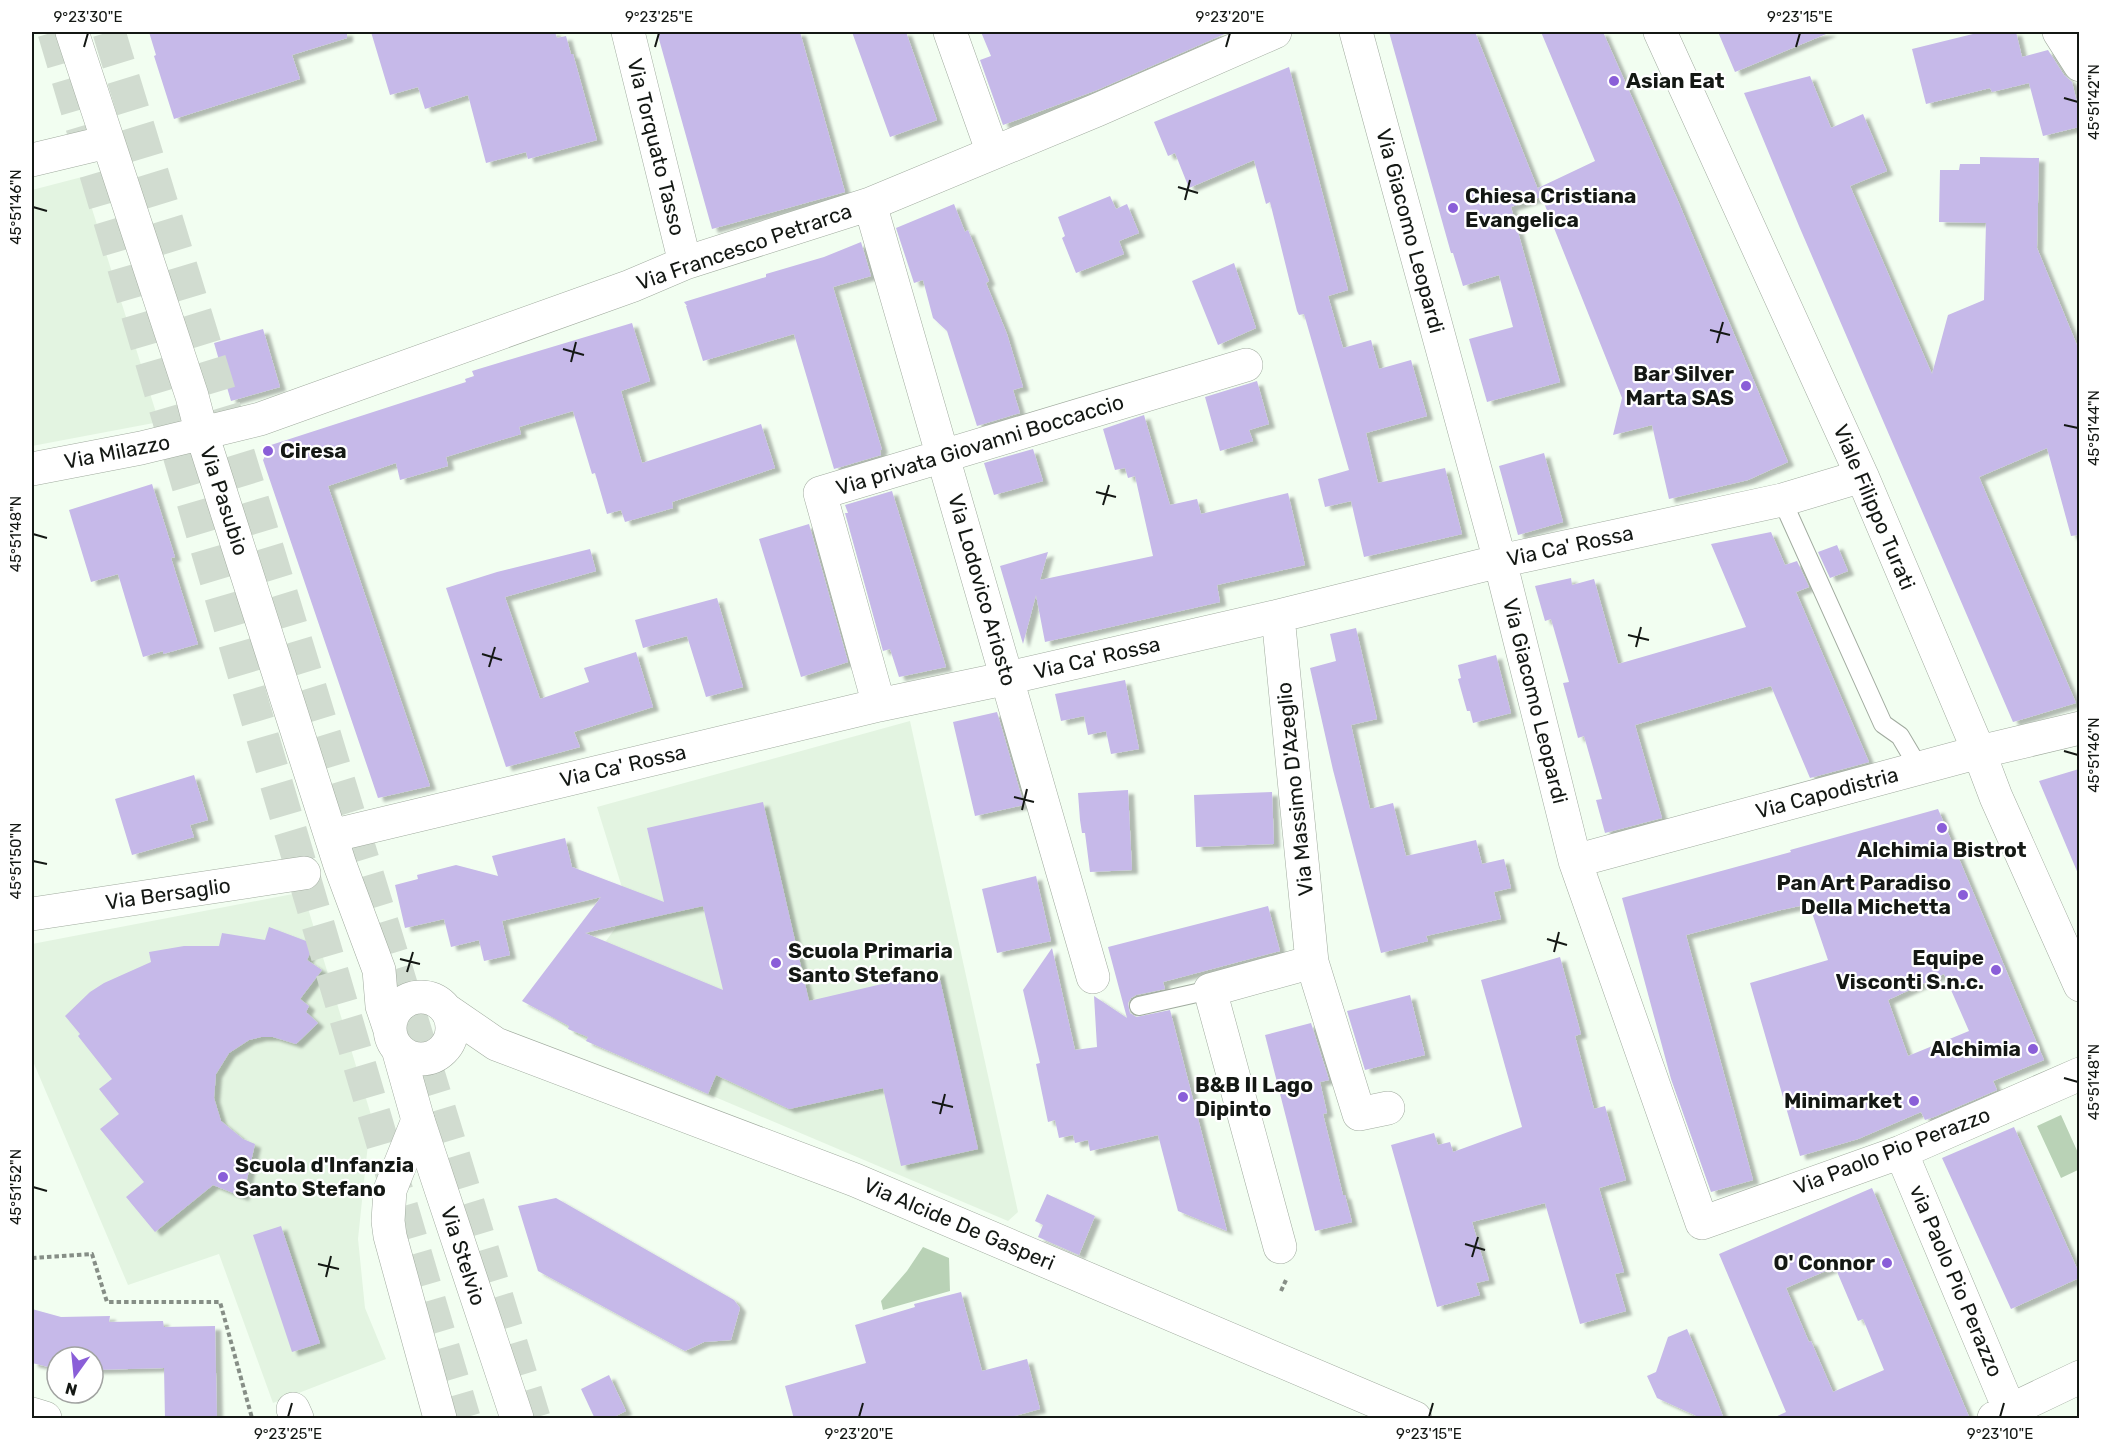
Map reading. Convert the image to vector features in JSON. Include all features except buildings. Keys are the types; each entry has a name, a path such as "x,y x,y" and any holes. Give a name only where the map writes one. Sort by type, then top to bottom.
{"main road":[{"name":"Via Pasubio","path":"72,32 192,396 322,861 379,970 382,1006 415,1046"},
{"name":"Via Torquato Tasso","path":"628,32 685,263"},
{"path":"950,32 993,153"},
{"name":"Via Francesco Petrarca","path":"202,434 260,419 630,286 685,263 870,204 1097,110 1220,42 1275,32"},
{"name":"Via Giacomo Leopardi","path":"1356,32 1500,561 1575,861 1702,1223"},
{"name":"Viale Filippo Turati","path":"1660,32 1862,476 1996,797 2079,985"},
{"path":"2059,32 2079,65"},
{"path":"32,160 107,142"},
{"name":"Via Lodovico Ariosto","path":"870,204 1093,977"},
{"name":"Via privata Giovanni Boccaccio","path":"879,705 820,493 1246,365"},
{"name":"Via Milazzo","path":"32,469 202,434"},
{"name":"Via Ca' Rossa","path":"322,861 879,705 1278,616 1500,561 1782,500 1862,476"},
{"name":"Via Massimo D'Azeglio","path":"1278,616 1312,962 1359,1114 1388,1108"},
{"name":"Via Capodistria","path":"1575,861 1979,752 2079,728"},
{"name":"Via Bersaglio","path":"32,914 322,861"},
{"path":"1280,1247 1210,990 1312,962"},
{"path":"379,970 413,997 396,1009 391,1019 415,1046 451,1040 452,1020 448,1011"},
{"name":"Via Alcide De Gasperi","path":"413,997 433,998 496,1044 855,1180 1415,1419"},
{"name":"Via Alcide De Gasperi","path":"415,1046 496,1044"},
{"name":"Via Stelvio","path":"415,1046 415,1107 517,1419"},
{"name":"Via Paolo Pio Perazzo","path":"1702,1223 1901,1152 2079,1074"},
{"path":"415,1107 390,1190 388,1221 390,1236 440,1419"},
{"name":"via Paolo Pio Perazzo","path":"1901,1152 2002,1415"},
{"path":"2002,1415 2079,1377"},
{"path":"32,1414 45,1419"}],"lane":[{"path":"1782,500 1883,724 1900,736 1919,768"},
{"path":"1139,1006 1210,990"}],"path":[{"path":"32,1258 92,1254 107,1302 219,1302 252,1419"}],"shaded area":[{"path":"82,177 159,422 32,446 32,190"},
{"name":"Scuola Primaria Santo Stefano","path":"910,721 1018,1212 1008,1221 586,1041 550,1016 629,910 597,807"},
{"name":"Scuola d'Infanzia Santo Stefano","path":"303,892 371,1115 358,1239 365,1308 386,1359 273,1403 219,1254 128,1285 32,1059 32,944"},
{"path":"2061,1115 2079,1155 2080,1169 2061,1178 2037,1126"},
{"path":"923,1247 949,1258 950,1291 883,1310 881,1301 907,1271"}],"tunnel":[{"path":"54,32 464,1418"},
{"path":"109,32 534,1418"}],"place":[{"name":"Asian Eat","path":"1614,81"},
{"name":"Chiesa Cristiana Evangelica","path":"1453,208"},
{"name":"Bar Silver Marta SAS","path":"1746,386"},
{"name":"Ciresa","path":"268,451"},
{"name":"Alchimia Bistrot","path":"1942,828"},
{"name":"Pan Art Paradiso Della Michetta","path":"1963,895"},
{"name":"Scuola Primaria Santo Stefano","path":"776,963"},
{"name":"Equipe Visconti S.n.c.","path":"1996,970"},
{"name":"Alchimia","path":"2033,1049"},
{"name":"B&B Il Lago Dipinto","path":"1183,1097"},
{"name":"Minimarket","path":"1914,1101"},
{"name":"Scuola d'Infanzia Santo Stefano","path":"223,1177"},
{"name":"O' Connor","path":"1887,1263"}]}
